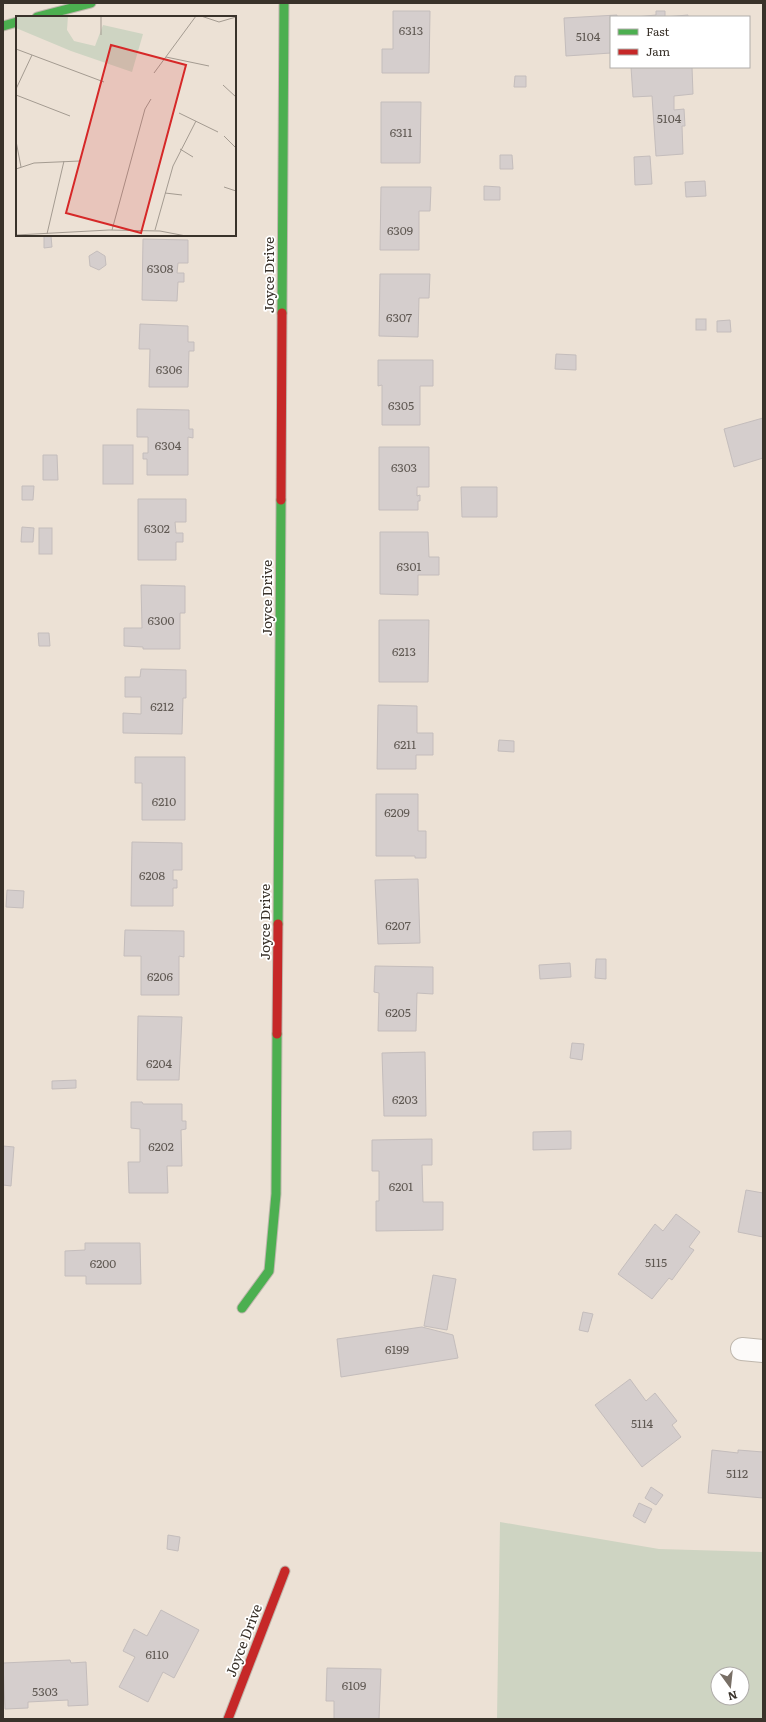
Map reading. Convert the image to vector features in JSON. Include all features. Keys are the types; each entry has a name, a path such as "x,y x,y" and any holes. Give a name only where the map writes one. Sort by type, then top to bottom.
{"street":[{"path":"41,16 91,3"},
{"name":"Joyce Drive","path":"242,1308 269,1271 276,1194 284,3"},
{"path":"3,26 16,22"},
{"name":"Joyce Drive","path":"228,1719 284,1571"}],"green space":[{"path":"500,1522 659,1549 763,1552 763,1719 497,1719"}],"building":[{"path":"393,11 430,11 429,73 382,73 382,49 393,49"},
{"path":"656,11 665,11 665,16 646,16 656,15"},
{"path":"617,15 610,16 610,53 566,56 564,18"},
{"path":"631,68 692,68 693,94 674,96 674,110 684,109 685,126 682,126 683,154 656,156 652,96 633,97"},
{"path":"515,76 526,76 526,87 514,87"},
{"path":"381,102 421,102 420,163 381,163"},
{"path":"500,155 512,155 513,169 500,169"},
{"path":"650,156 652,184 635,185 634,157"},
{"path":"705,181 706,196 686,197 685,182"},
{"path":"484,186 500,187 500,200 484,200"},
{"path":"381,187 431,187 430,211 419,211 419,250 380,250"},
{"path":"44,236 51,236 52,247 44,248"},
{"path":"143,239 188,240 188,263 178,263 177,273 184,273 184,282 178,282 177,301 142,300"},
{"path":"97,251 105,256 106,265 99,270 90,266 89,256"},
{"path":"380,274 430,274 429,298 419,298 418,337 379,336"},
{"path":"696,319 706,319 706,330 696,330"},
{"path":"730,320 731,332 717,332 717,321"},
{"path":"140,324 188,326 188,342 194,342 194,351 189,351 188,387 149,387 150,349 139,349"},
{"path":"556,354 576,355 576,370 555,369"},
{"path":"378,360 433,360 433,386 420,386 420,425 382,425 382,385 378,386"},
{"path":"137,409 189,410 189,429 193,429 193,438 188,437 188,475 147,475 147,459 143,459 143,453 148,453 148,437 137,437"},
{"path":"763,418 763,458 734,467 724,429"},
{"path":"103,445 133,445 133,484 103,484"},
{"path":"379,447 429,447 429,487 417,487 417,496 420,495 418,510 379,510"},
{"path":"43,455 57,455 58,480 43,480"},
{"path":"22,486 34,486 33,500 22,500"},
{"path":"461,487 497,487 497,517 462,517"},
{"path":"138,499 186,499 186,522 175,522 176,533 183,533 183,542 176,542 176,560 138,560"},
{"path":"22,527 34,528 33,542 21,542"},
{"path":"39,528 52,528 52,554 39,554"},
{"path":"380,532 428,532 429,557 439,557 439,575 418,575 418,595 380,594"},
{"path":"141,585 185,586 185,613 180,613 180,649 143,649 143,647 124,646 124,628 142,628"},
{"path":"379,620 429,620 428,682 379,682"},
{"path":"38,633 49,633 50,646 39,646"},
{"path":"141,669 186,670 186,698 183,698 182,734 123,733 123,713 141,714 141,697 125,697 125,677 140,677"},
{"path":"378,705 417,706 417,733 433,733 433,755 416,755 416,769 377,769"},
{"path":"499,740 514,741 514,752 498,751"},
{"path":"135,757 185,757 185,820 142,820 142,783 135,783"},
{"path":"376,794 418,794 418,831 426,831 426,858 415,858 415,856 376,856"},
{"path":"132,842 182,843 182,870 173,870 173,880 177,880 177,888 173,888 173,906 131,906"},
{"path":"418,879 420,943 378,944 375,880"},
{"path":"7,890 24,891 23,908 6,907"},
{"path":"125,930 184,931 184,957 179,956 179,995 141,995 141,956 124,956"},
{"path":"596,959 606,959 606,979 595,978"},
{"path":"570,963 571,977 540,979 539,965"},
{"path":"375,966 433,967 433,994 417,993 416,1031 378,1031 379,993 374,992"},
{"path":"138,1016 182,1017 179,1080 137,1080"},
{"path":"572,1043 584,1044 582,1060 570,1058"},
{"path":"425,1052 426,1116 384,1116 382,1053"},
{"path":"76,1080 76,1088 52,1089 52,1081"},
{"path":"131,1102 142,1102 143,1104 182,1104 182,1121 186,1121 186,1129 181,1130 182,1166 167,1166 168,1193 129,1193 128,1162 140,1162 140,1129 131,1128"},
{"path":"571,1131 571,1149 533,1150 533,1132"},
{"path":"432,1139 432,1165 422,1165 423,1202 443,1202 443,1230 376,1231 376,1201 379,1201 379,1171 372,1171 372,1140"},
{"path":"3,1146 14,1147 11,1186 3,1185"},
{"path":"746,1190 763,1193 763,1237 738,1232"},
{"path":"676,1214 700,1232 689,1247 694,1250 672,1280 669,1278 652,1299 618,1274 655,1224 663,1231"},
{"path":"85,1243 140,1243 141,1284 86,1284 86,1276 65,1276 65,1251 85,1250"},
{"path":"433,1275 456,1279 447,1330 424,1326"},
{"path":"583,1312 593,1314 588,1332 579,1330"},
{"path":"422,1327 453,1335 458,1358 341,1377 337,1339"},
{"path":"630,1379 646,1401 655,1393 677,1421 672,1425 681,1437 642,1467 595,1405"},
{"path":"712,1450 738,1453 738,1450 763,1452 763,1498 708,1493"},
{"path":"651,1487 663,1495 656,1505 645,1498"},
{"path":"639,1503 652,1509 645,1523 633,1516"},
{"path":"168,1535 180,1537 178,1551 167,1549"},
{"path":"161,1610 199,1630 174,1678 163,1672 148,1702 119,1687 135,1657 123,1651 134,1629 147,1636"},
{"path":"70,1660 71,1663 86,1662 88,1705 68,1706 68,1700 28,1702 28,1708 5,1709 3,1663"},
{"path":"327,1668 381,1669 379,1719 334,1719 334,1701 326,1701"}],"traffic: fast":[{"path":"41,16 91,3"},
{"path":"282,313 284,3"},
{"path":"3,26 16,22"},
{"path":"278,924 281,500"},
{"path":"242,1308 269,1271 276,1194 277,1034"}],"traffic: jam":[{"path":"281,500 282,313"},
{"path":"277,1034 278,924"},
{"path":"228,1719 285,1571"}]}
